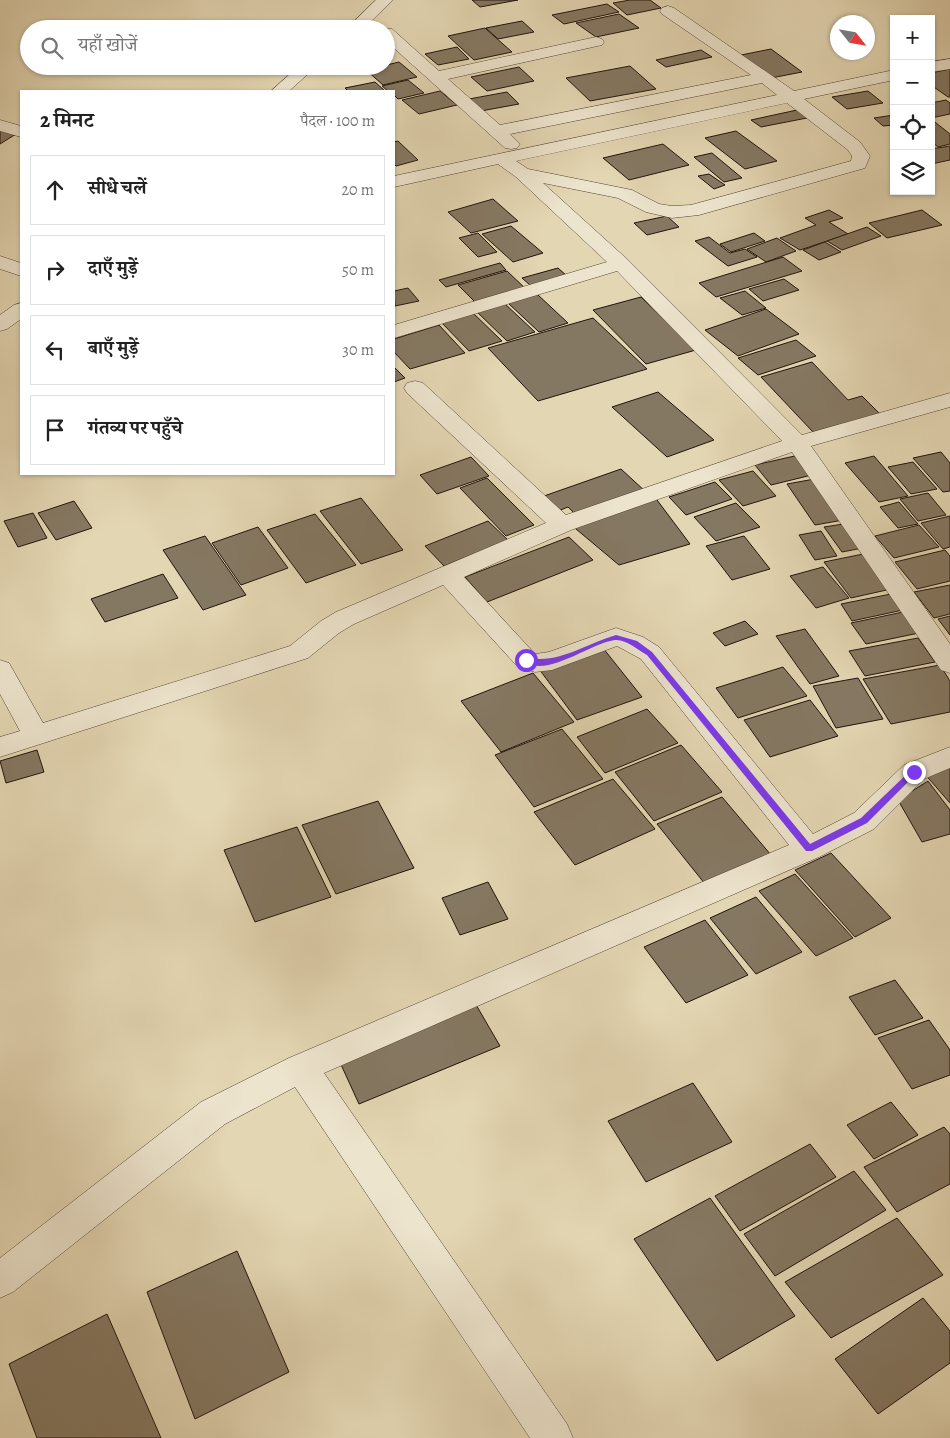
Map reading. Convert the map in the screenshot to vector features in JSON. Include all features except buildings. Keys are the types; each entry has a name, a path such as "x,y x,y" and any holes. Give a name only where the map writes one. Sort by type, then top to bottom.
{"street":[{"path":"364,20 385,0"},
{"path":"515,162 625,194 653,208 672,212 692,212 859,164 862,156 854,146 764,77 668,11"},
{"path":"369,16 373,20"},
{"path":"395,40 497,131 515,162 621,264 797,442 950,664"},
{"path":"434,77 596,42"},
{"path":"935,66 950,64"},
{"path":"280,90 298,75"},
{"path":"395,181 515,162 890,76"},
{"path":"497,131 764,77"},
{"path":"0,125 20,132"},
{"path":"0,262 20,270"},
{"path":"395,332 621,264"},
{"path":"0,325 20,310"},
{"path":"415,388 562,525"},
{"path":"0,747 299,652 330,627 345,618 562,525 797,442 950,400"},
{"path":"448,575 526,660 535,663 552,661 616,637 634,643 650,653 809,849"},
{"path":"0,669 36,735"},
{"path":"0,1280 213,1113 301,1068 809,849 864,821 914,772 950,756"},
{"path":"301,1068 553,1438"}],"route":[{"path":"526,660 535,663 552,661 616,637 634,643 650,653 809,849 864,821 914,772"}]}
